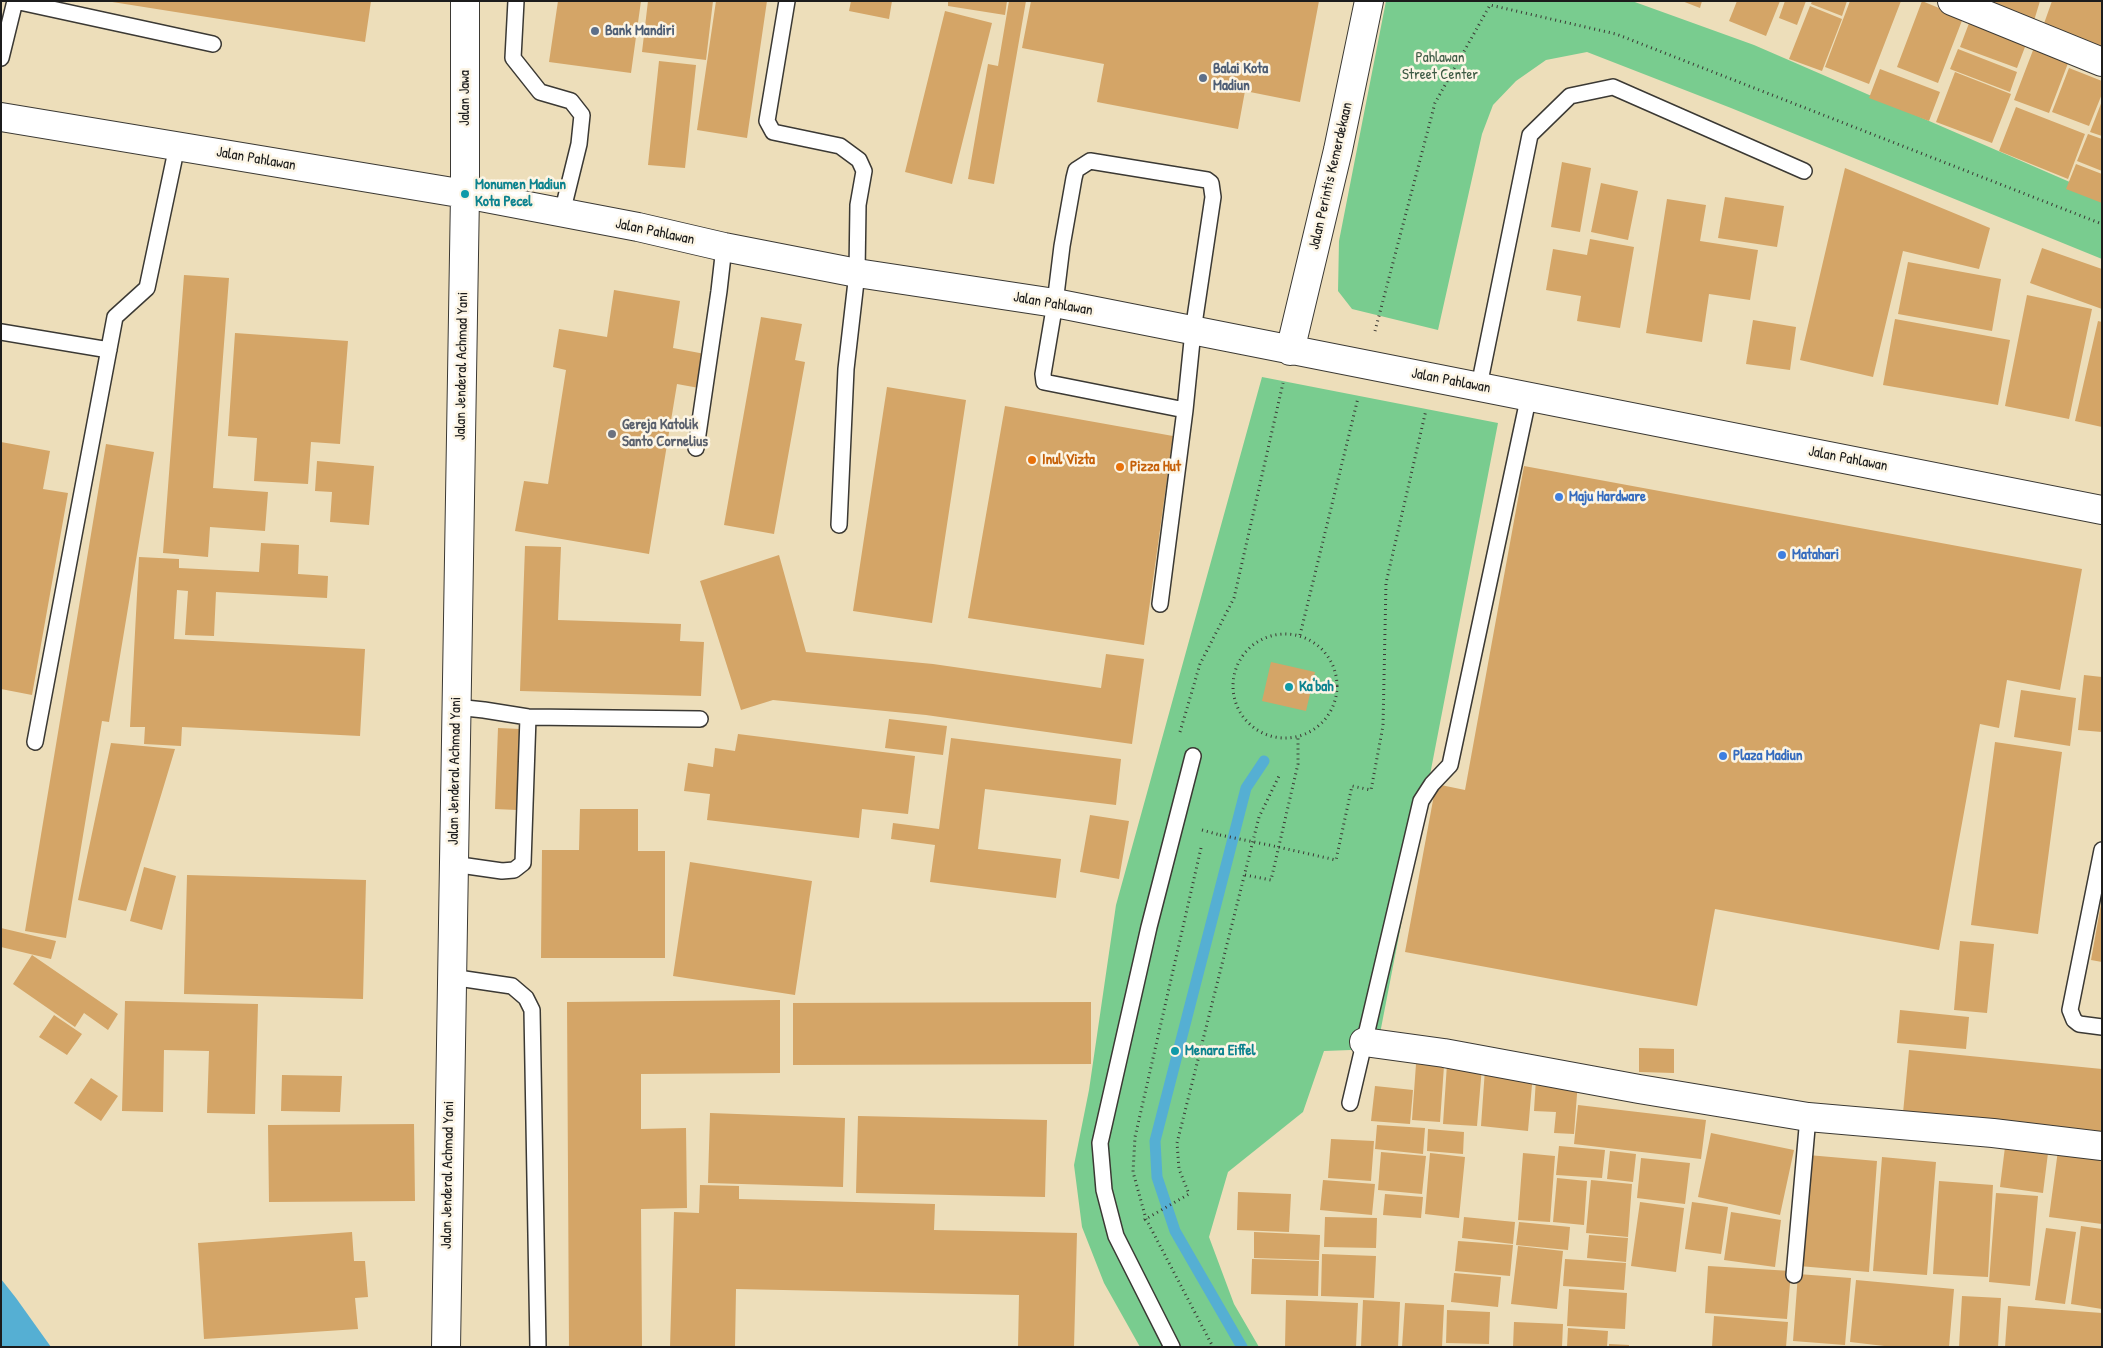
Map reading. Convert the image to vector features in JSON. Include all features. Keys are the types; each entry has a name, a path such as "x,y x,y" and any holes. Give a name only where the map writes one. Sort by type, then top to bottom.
{"main road":[{"name":"Jalan Jawa","path":"465,1 465,194"},
{"name":"Jalan Perintis Kemerdekaan","path":"1290,350 1338,150 1368,1"},
{"path":"1952,1 2102,62"},
{"name":"Jalan Pahlawan","path":"1,117 465,194 856,273 1055,303 2102,510"},
{"name":"Jalan Jenderal Achmad Yani","path":"446,1347 465,194"},
{"path":"1364,1042 1444,1053 1638,1089 1808,1117 1993,1133 2102,1146"}],"lane":[{"path":"1,58 15,1 213,44"},
{"path":"516,1 513,58 540,92 571,101 582,115 579,144 562,213"},
{"path":"787,1 767,121 773,132 840,146 859,160 864,171 858,205 856,273 846,369 839,525"},
{"path":"1479,386 1530,134 1570,96 1613,88 1804,170"},
{"path":"35,742 115,317 147,288 177,146"},
{"path":"1160,604 1185,410 1193,331 1213,197 1211,183 1207,180 1090,161 1076,170 1062,246 1043,374 1044,382 1185,410"},
{"path":"696,448 724,247"},
{"path":"1,332 109,350"},
{"path":"1350,1103 1421,801 1432,784 1450,765 1528,395"},
{"path":"456,708 528,717 700,719"},
{"path":"453,864 514,870 523,863 528,717"},
{"path":"1172,1347 1116,1236 1104,1190 1100,1143 1149,927 1193,756"},
{"path":"2102,850 2070,1010 2074,1020 2079,1024 2102,1028"},
{"path":"451,977 512,986 526,998 532,1010 538,1347"},
{"path":"1794,1275 1808,1117"}],"path":[{"path":"1300,635 1435,103 1490,3 1616,34 2102,224"},
{"path":"1178,737 1200,664 1234,598 1290,350"},
{"path":"1214,1347 1146,1219 1133,1172 1135,1137 1205,830 1336,860 1352,786 1371,790 1383,726 1386,584 1433,377"},
{"path":"1273,634 1300,635 1324,650 1337,674 1336,701 1322,725 1298,738 1271,738 1247,723 1234,699 1235,671 1249,647 1273,634"},
{"path":"1245,874 1271,880 1298,764 1298,738"},
{"path":"1146,1219 1189,1194 1179,1169 1178,1143 1260,817 1280,774"}],"green space":[{"name":"Pahlawan Street Center","path":"1386,1 1632,1 1754,45 2102,196 2102,259 1731,108 1587,52 1546,60 1516,81 1493,105 1482,134 1438,330 1352,309 1338,291 1339,241"},
{"path":"1262,377 1498,423 1377,1049 1324,1051 1303,1112 1228,1172 1209,1237 1234,1304 1259,1347 1140,1347 1104,1283 1082,1227 1074,1165 1089,1090 1116,905"}],"water":[{"path":"1,1279 16,1298 51,1347 1,1347"}],"building":[{"path":"106,1 371,1 365,42"},
{"name":"Bank Mandiri","path":"558,1 641,1 631,73 549,62"},
{"path":"648,1 713,1 706,60 642,52"},
{"path":"716,1 767,1 747,138 697,130"},
{"path":"851,1 892,1 889,19 849,11"},
{"path":"948,1 1007,1 1005,15 948,6"},
{"path":"1009,1 1026,1 994,184 968,179 988,64 998,66"},
{"name":"Balai Kota Madiun","path":"1031,1 1319,1 1300,102 1245,91 1238,129 1097,102 1104,64 1022,48"},
{"path":"1682,1 1702,1 1700,8"},
{"path":"1737,1 1780,1 1766,36 1729,21"},
{"path":"1785,1 1806,1 1797,25 1779,18"},
{"path":"1812,1 1847,1 1842,16 1811,4"},
{"path":"1850,1 1901,1 1869,84 1825,67"},
{"path":"1922,1 1963,18 1938,83 1897,67"},
{"path":"1972,1 2040,1 2033,24"},
{"path":"2052,1 2102,2 2102,54 2041,32"},
{"path":"1810,6 1842,19 1822,71 1789,59"},
{"path":"945,11 992,23 952,184 905,172"},
{"path":"1971,18 2028,39 2017,68 1960,47"},
{"path":"2035,45 2070,58 2049,113 2014,100"},
{"path":"1958,49 2017,72 2010,92 1950,69"},
{"path":"659,61 696,65 685,168 648,165"},
{"path":"2069,68 2102,81 2102,94 2089,126 2052,112"},
{"path":"1880,69 1940,92 1929,121 1869,98"},
{"path":"1955,72 2011,94 1992,143 1936,122"},
{"path":"2102,101 2102,136 2090,132"},
{"path":"2016,107 2085,134 2068,179 1999,151"},
{"path":"2088,134 2102,139 2102,171 2077,161"},
{"path":"1562,162 1591,168 1580,232 1551,227"},
{"path":"2076,164 2102,174 2102,203 2066,189"},
{"path":"1845,168 1990,228 1979,269 1903,251 1873,377 1800,360"},
{"path":"1601,183 1638,191 1628,240 1591,232"},
{"path":"1725,197 1784,206 1777,247 1718,238"},
{"path":"1667,199 1706,205 1700,241 1758,250 1750,300 1709,294 1702,342 1646,333"},
{"path":"1590,239 1634,247 1620,328 1577,321 1581,296 1546,290 1553,249 1587,255"},
{"path":"2042,248 2102,269 2102,309 2030,283"},
{"path":"1908,262 2001,279 1992,331 1898,314"},
{"path":"184,275 229,278 213,488 268,492 265,531 210,527 208,557 163,553"},
{"name":"Gereja Katolik Santo Cornelius","path":"614,290 680,301 673,348 705,354 699,388 677,384 649,554 515,531 524,481 548,484 566,370 553,367 559,329 607,337"},
{"path":"2027,295 2092,309 2069,419 2005,406"},
{"path":"761,317 802,324 795,360 805,362 774,534 724,525"},
{"path":"1895,319 2010,340 1998,405 1883,385"},
{"path":"1753,320 1796,327 1790,370 1746,364"},
{"path":"2098,321 2102,322 2102,427 2075,421"},
{"path":"235,333 348,341 340,444 311,442 308,484 254,481 257,438 228,436"},
{"path":"887,387 966,400 932,623 853,611"},
{"path":"1005,406 1173,436 1144,645 968,618"},
{"path":"1,442 50,451 43,489 68,493 32,695 1,689"},
{"path":"106,444 154,452 109,722 102,721 66,938 25,931"},
{"path":"317,461 374,466 369,525 330,522 332,492 315,491"},
{"name":"Plaza Madiun","path":"1524,466 2082,569 2060,690 2007,680 1999,728 1980,724 1939,950 1715,909 1697,1006 1405,952 1436,784 1465,790"},
{"path":"261,543 299,545 298,574 328,576 327,598 216,592 214,636 185,635 188,591 177,590 174,639 365,649 360,736 182,727 181,746 144,744 145,727 130,727 139,557 179,559 179,568 259,572"},
{"path":"525,546 561,547 558,620 681,624 680,641 704,642 701,696 520,691"},
{"path":"779,555 806,652 933,664 1101,688 1106,654 1144,659 1132,744 926,715 773,700 741,710 700,581"},
{"name":"Ka'bah","path":"1271,662 1315,672 1306,711 1262,701"},
{"path":"2084,675 2102,677 2102,732 2078,730"},
{"path":"2021,690 2076,698 2070,746 2014,737"},
{"path":"889,719 947,726 943,755 885,748"},
{"path":"498,728 520,729 517,810 495,809"},
{"path":"738,734 915,756 908,814 862,809 859,838 707,820 710,794 684,791 688,763 713,767 715,748 735,751"},
{"path":"951,738 1121,759 1116,805 985,789 978,849 1061,859 1056,898 930,882 935,845 891,839 893,823 939,829"},
{"path":"1995,742 2062,752 2038,934 1971,925"},
{"path":"111,743 175,749 126,911 78,900"},
{"path":"580,809 638,809 638,851 665,851 665,958 541,958 542,850 579,850"},
{"path":"1090,815 1129,821 1119,879 1080,872"},
{"path":"690,862 812,881 795,995 673,976"},
{"path":"144,867 176,876 162,930 130,921"},
{"path":"187,875 366,880 363,999 184,994"},
{"path":"2102,904 2102,962 2091,960"},
{"path":"1,928 56,941 51,959 1,947"},
{"path":"1960,941 1994,944 1987,1013 1954,1010"},
{"path":"32,955 118,1014 108,1030 84,1013 75,1027 13,984"},
{"path":"780,1000 780,1073 641,1074 641,1129 686,1128 687,1208 641,1209 642,1347 569,1347 567,1002"},
{"path":"125,1001 258,1004 255,1114 207,1113 209,1051 164,1050 163,1112 122,1111"},
{"path":"1091,1002 1091,1064 793,1065 793,1003"},
{"path":"1900,1010 1969,1017 1966,1049 1897,1043"},
{"path":"54,1015 82,1034 67,1055 39,1037"},
{"path":"1639,1048 1674,1049 1674,1073 1639,1072"},
{"path":"1909,1050 2102,1069 2102,1133 1903,1113"},
{"path":"1416,1064 1444,1066 1440,1122 1412,1120"},
{"path":"1447,1064 1482,1067 1477,1126 1443,1124"},
{"path":"1485,1069 1533,1073 1528,1131 1481,1126"},
{"path":"282,1075 342,1076 340,1112 281,1111"},
{"path":"91,1078 118,1096 101,1121 74,1103"},
{"path":"1536,1078 1578,1081 1574,1134 1554,1133 1556,1112 1534,1111"},
{"path":"1375,1086 1413,1090 1410,1124 1371,1121"},
{"path":"1578,1105 1706,1120 1701,1159 1574,1144"},
{"path":"710,1113 845,1118 843,1187 708,1183"},
{"path":"858,1116 1047,1120 1045,1197 856,1193"},
{"path":"414,1124 415,1201 269,1202 268,1125"},
{"path":"1377,1125 1425,1128 1423,1154 1375,1149"},
{"path":"1428,1129 1464,1132 1463,1154 1427,1151"},
{"path":"1711,1133 1794,1150 1780,1215 1698,1197"},
{"path":"1331,1139 1374,1141 1371,1181 1328,1178"},
{"path":"2006,1139 2049,1145 2043,1193 2000,1187"},
{"path":"2059,1143 2102,1149 2102,1224 2049,1217"},
{"path":"1559,1146 1605,1150 1602,1178 1556,1175"},
{"path":"1610,1151 1636,1154 1633,1182 1607,1179"},
{"path":"1381,1152 1426,1156 1422,1194 1378,1190"},
{"path":"1430,1153 1465,1157 1459,1218 1425,1214"},
{"path":"1523,1153 1555,1156 1550,1222 1518,1220"},
{"path":"1808,1155 1877,1161 1869,1272 1799,1266"},
{"path":"1882,1157 1936,1162 1927,1275 1873,1271"},
{"path":"1641,1158 1690,1163 1685,1204 1637,1198"},
{"path":"1557,1178 1587,1181 1584,1225 1553,1222"},
{"path":"1323,1180 1375,1184 1372,1215 1320,1210"},
{"path":"1591,1180 1632,1184 1628,1237 1586,1233"},
{"path":"1939,1181 1993,1185 1988,1277 1933,1274"},
{"path":"700,1185 739,1186 739,1199 935,1204 934,1230 1077,1233 1074,1347 1018,1347 1019,1295 736,1289 735,1347 670,1347 674,1212 699,1213"},
{"path":"1238,1192 1291,1194 1289,1232 1237,1230"},
{"path":"1996,1193 2038,1196 2030,1286 1989,1282"},
{"path":"1385,1194 1423,1197 1421,1218 1383,1215"},
{"path":"1640,1202 1684,1208 1676,1272 1631,1266"},
{"path":"1692,1202 1728,1207 1721,1254 1685,1249"},
{"path":"1731,1212 1781,1220 1775,1267 1724,1260"},
{"path":"1325,1217 1377,1218 1376,1248 1324,1247"},
{"path":"1464,1217 1515,1222 1513,1244 1462,1238"},
{"path":"1519,1222 1570,1227 1568,1250 1516,1245"},
{"path":"2081,1226 2102,1229 2102,1309 2071,1304"},
{"path":"2046,1228 2076,1232 2065,1304 2035,1300"},
{"path":"352,1232 354,1261 365,1261 368,1297 355,1298 358,1329 204,1339 198,1243"},
{"path":"1254,1232 1320,1235 1319,1260 1254,1258"},
{"path":"1589,1235 1628,1238 1626,1262 1587,1258"},
{"path":"1458,1241 1513,1245 1510,1276 1455,1271"},
{"path":"1518,1246 1563,1251 1557,1309 1511,1304"},
{"path":"1322,1254 1376,1256 1374,1298 1321,1296"},
{"path":"1252,1259 1319,1261 1318,1296 1251,1294"},
{"path":"1565,1259 1626,1263 1624,1290 1563,1286"},
{"path":"1708,1266 1791,1271 1787,1319 1705,1313"},
{"path":"1454,1273 1501,1277 1498,1307 1451,1302"},
{"path":"1798,1274 1851,1278 1845,1345 1793,1341"},
{"path":"1856,1280 1954,1289 1949,1347 1893,1347 1850,1342"},
{"path":"1569,1289 1627,1293 1625,1329 1567,1326"},
{"path":"1962,1296 2001,1298 1998,1347 1959,1347"},
{"path":"1286,1300 1358,1303 1356,1347 1285,1347"},
{"path":"1363,1300 1400,1302 1398,1347 1361,1347"},
{"path":"1405,1303 1444,1305 1442,1347 1402,1347"},
{"path":"2008,1306 2102,1313 2102,1347 2005,1347"},
{"path":"1447,1310 1490,1312 1489,1344 1446,1343"},
{"path":"1714,1316 1788,1322 1786,1347 1712,1347"},
{"path":"1514,1322 1563,1324 1562,1347 1513,1347"},
{"path":"1568,1328 1608,1331 1607,1347 1567,1347"},
{"path":"1609,1344 1629,1345 1629,1347 1609,1347"}],"waterway":[{"path":"1242,1347 1175,1231 1157,1177 1155,1141 1246,788 1264,761"}],"place":[{"name":"Bank Mandiri","path":"595,31"},
{"name":"Balai Kota Madiun","path":"1203,78"},
{"name":"Monumen Madiun Kota Pecel","path":"465,194"},
{"name":"Gereja Katolik Santo Cornelius","path":"612,434"},
{"name":"Inul Vizta","path":"1032,460"},
{"name":"Pizza Hut","path":"1120,467"},
{"name":"Maju Hardware","path":"1559,497"},
{"name":"Matahari","path":"1782,555"},
{"name":"Ka'bah","path":"1289,687"},
{"name":"Plaza Madiun","path":"1723,756"},
{"name":"Menara Eiffel","path":"1175,1051"}]}
